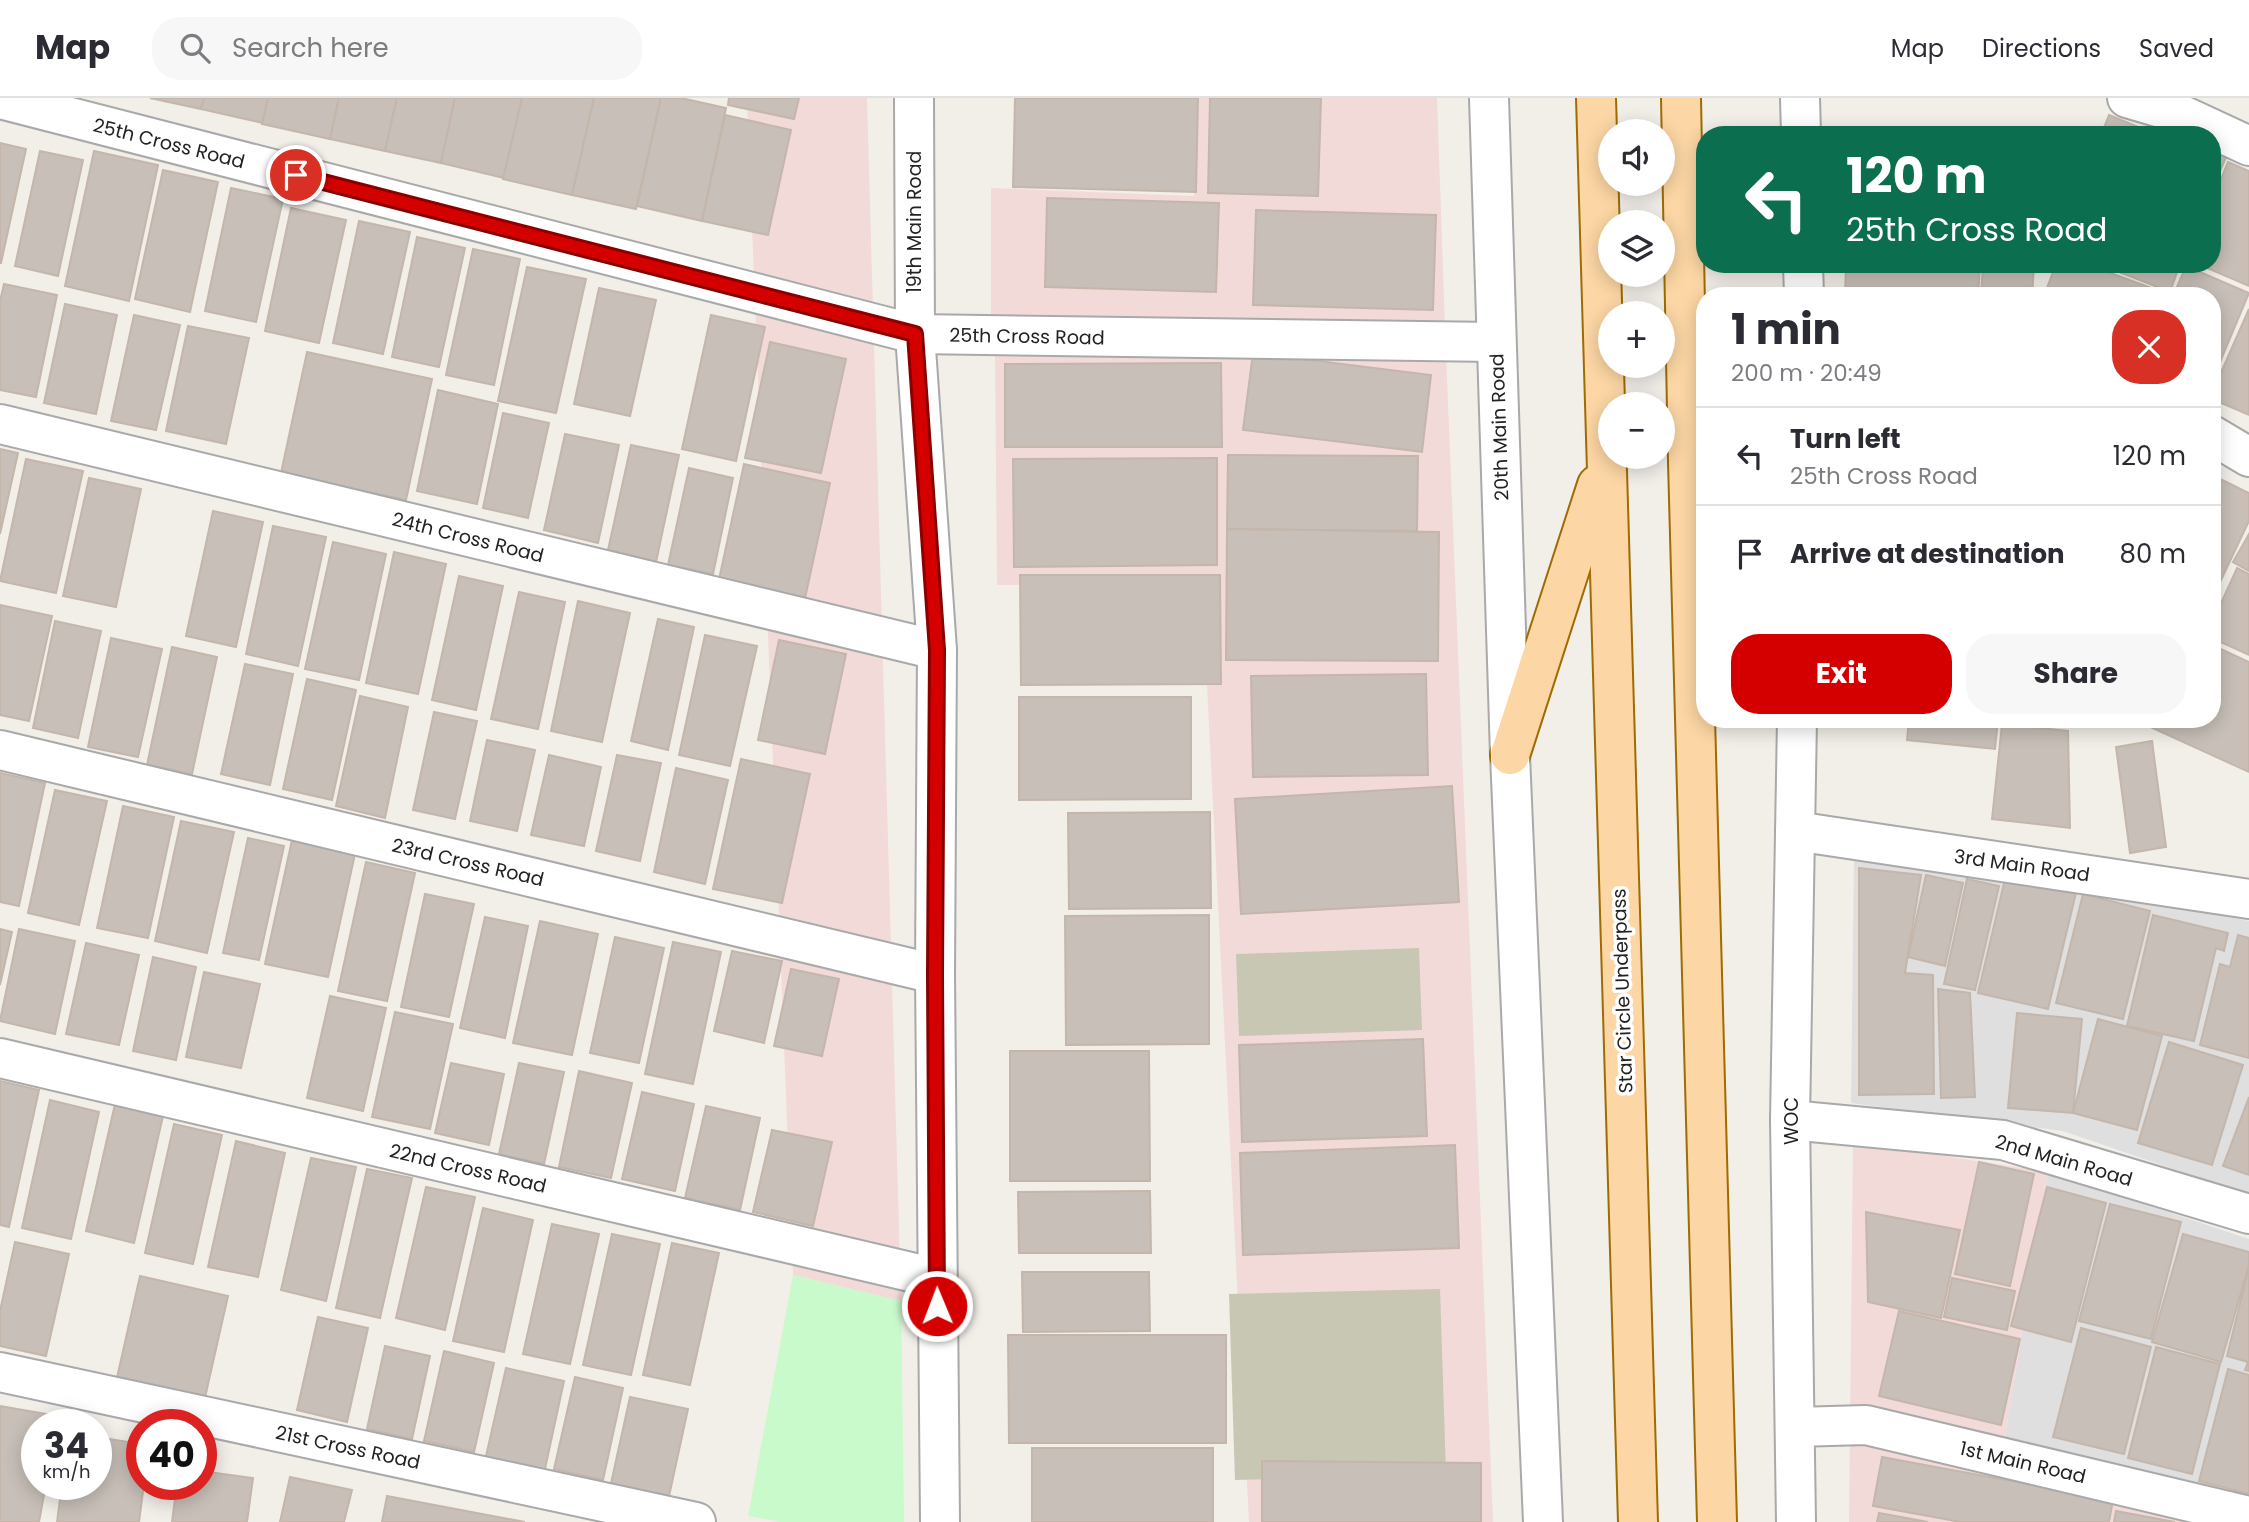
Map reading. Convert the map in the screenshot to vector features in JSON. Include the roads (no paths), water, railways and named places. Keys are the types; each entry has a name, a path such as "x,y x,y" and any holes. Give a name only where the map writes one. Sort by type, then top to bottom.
{"main road":[{"name":"Star Circle Underpass","path":"1596,98 1604,392"},
{"path":"1681,98 1696,474"},
{"path":"1510,755 1603,469"},
{"name":"Star Circle Underpass","path":"1606,469 1638,1522"},
{"path":"1701,728 1717,1522"}],"street":[{"name":"19th Main Road","path":"914,98 915,334 937,650 936,1278 940,1522"},
{"name":"20th Main Road","path":"1489,98 1510,755 1543,1522"},
{"path":"1800,98 1801,126"},
{"path":"2127,98 2178,113 2206,126"},
{"name":"25th Cross Road","path":"0,99 915,334 1496,342"},
{"path":"2221,133 2249,146"},
{"name":"24th Cross Road","path":"0,424 937,650"},
{"path":"2221,440 2249,457"},
{"name":"WOC","path":"1796,1522 1790,1120 1797,728"},
{"name":"23rd Cross Road","path":"0,750 935,974"},
{"name":"3rd Main Road","path":"1796,831 2249,899"},
{"name":"22nd Cross Road","path":"0,1058 936,1278"},
{"name":"2nd Main Road","path":"1790,1120 2003,1140 2249,1214"},
{"name":"21st Cross Road","path":"0,1372 696,1522"},
{"name":"1st Main Road","path":"1795,1427 1866,1425 2249,1516"}]}
